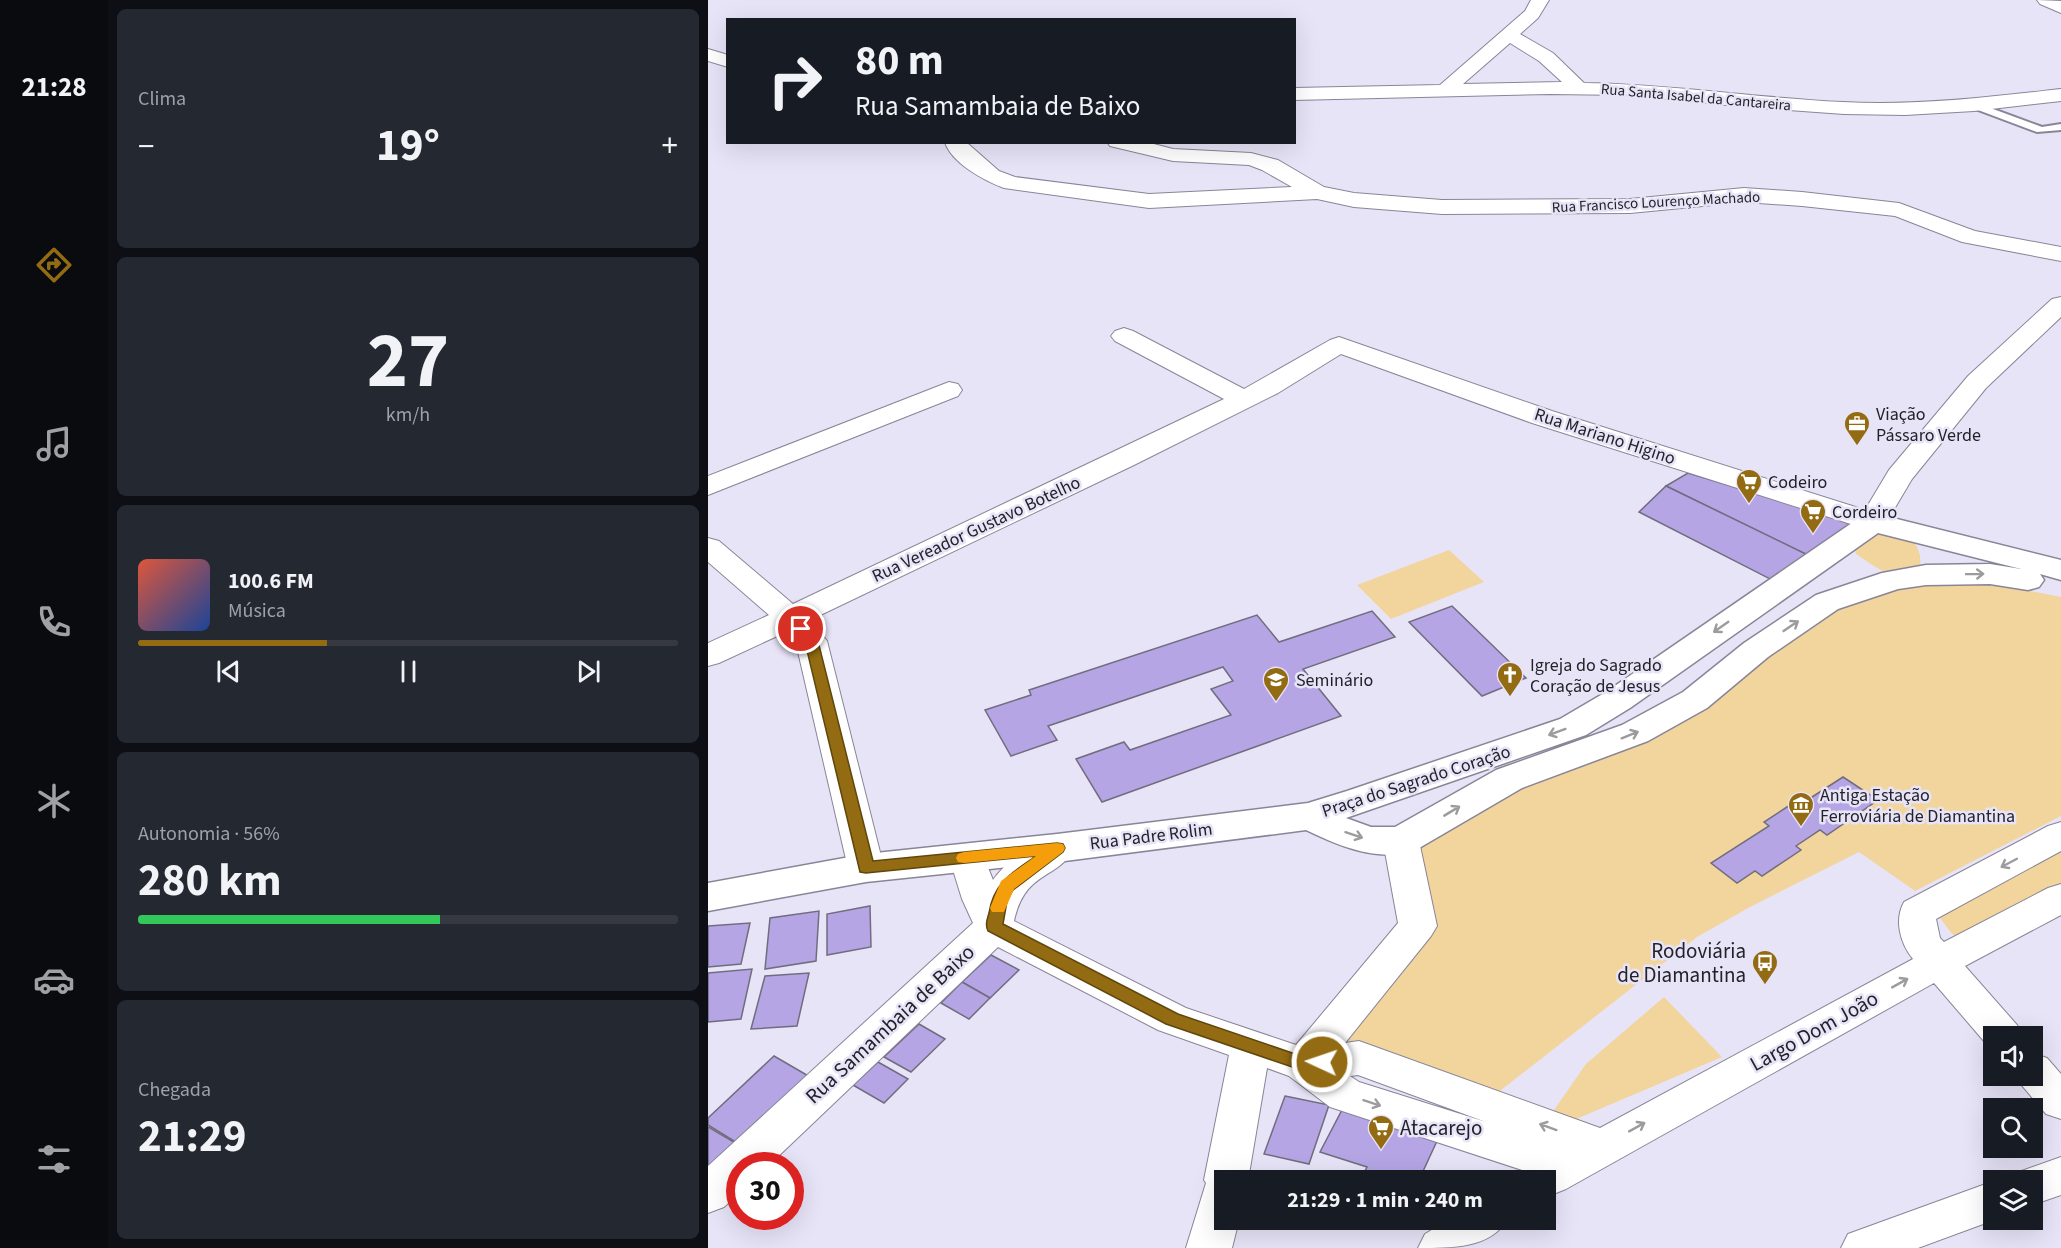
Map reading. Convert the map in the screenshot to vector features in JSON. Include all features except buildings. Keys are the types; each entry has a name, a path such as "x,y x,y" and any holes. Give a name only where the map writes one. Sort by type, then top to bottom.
{"street":[{"path":"1444,91 1532,14 1540,0"},
{"path":"2046,0 2061,8"},
{"path":"1508,34 1539,51 1559,66 1578,88"},
{"path":"708,55 726,60"},
{"name":"Rua Santa Isabel da Cantareira","path":"1296,94 1627,88 1745,101 1844,108 1905,109 1974,105 2061,95"},
{"name":"Rua Francisco Lourenço Machado","path":"956,144 957,148 991,176 1012,183 1149,201 1317,192 1354,200 1442,207 1630,206 1744,195 1899,210 1950,231 2061,254"},
{"name":"Rua Francisco Lourenço Machado","path":"1126,144 1173,155 1251,159 1270,165 1317,192"},
{"path":"1893,580 1873,572 1850,551 1875,531 1899,476 1977,382 2061,304"},
{"path":"1124,336 1243,399"},
{"name":"Rua Mariano Higino","path":"1339,345 1875,531"},
{"name":"Rua Vereador Gustavo Botelho","path":"708,656 1124,459 1269,387 1339,345"},
{"path":"708,486 948,390"},
{"path":"1875,531 2061,570"},
{"path":"1875,531 1917,540 1926,551 1929,564 1926,575"},
{"name":"Praça do Sagrado Coração","path":"1310,816 1573,727 1618,700 1875,531"},
{"path":"708,547 790,617 811,641 866,868"},
{"name":"Praça do Sagrado Coração","path":"1310,816 1339,830 1369,840 1408,837 1509,779 1635,733 1695,700 1756,650 1827,602 1893,580 1926,575 1990,574 2061,586"},
{"path":"1304,1064 1418,926 1408,837 1416,820 1399,799 1383,793"},
{"name":"Rua Padre Rolim","path":"708,897 866,868 1057,848 1310,816"},
{"path":"1994,1026 1923,944 1918,928 1917,912 2061,835"},
{"path":"994,927 999,901 1007,886 1057,848"},
{"path":"967,857 994,927 1172,1019 1304,1064 1345,1095 1572,1164"},
{"name":"Largo Dom João","path":"1572,1164 2061,898"},
{"name":"Rua Samambaia de Baixo","path":"708,1194 994,927"},
{"path":"1228,1170 1251,1045"},
{"path":"2043,1082 2061,1102"},
{"path":"2043,1182 2061,1176"},
{"path":"1864,1248 1983,1204"},
{"path":"1209,1248 1214,1229"},
{"path":"1441,1248 1469,1230"}],"lane":[{"path":"1974,105 2041,130 2061,127"}],"shaded area":[{"path":"1876,526 1904,536 1915,545 1919,551 1920,572 1900,574 1886,572 1856,554 1854,541"},
{"path":"1449,550 1484,582 1391,619 1357,585"},
{"path":"1913,582 1985,582 2061,597 2061,816 1915,891 1859,852 1750,907 1697,937 1496,1094 1348,1041 1432,930 1418,842 1496,795 1629,747 1832,607"},
{"path":"2061,848 2061,886 1964,939 1952,934 1937,914"},
{"path":"1664,997 1722,1057 1567,1123 1552,1113 1586,1064"}],"slow traffic":[{"path":"964,858 1057,848 1007,886 998,908"}],"place":[{"name":"Viação Pássaro Verde","path":"1857,447"},
{"name":"Codeiro","path":"1749,505"},
{"name":"Cordeiro","path":"1813,535"},
{"name":"Igreja do Sagrado Coração de Jesus","path":"1510,698"},
{"name":"Seminário","path":"1276,703"},
{"name":"Antiga Estação Ferroviária de Diamantina","path":"1801,828"},
{"name":"Rodoviária de Diamantina","path":"1765,986"},
{"name":"Atacarejo","path":"1381,1151"}],"route":[{"path":"801,629 811,641 866,868 1057,848 1007,886 999,901 994,927 1172,1019 1304,1064 1322,1062"}]}
